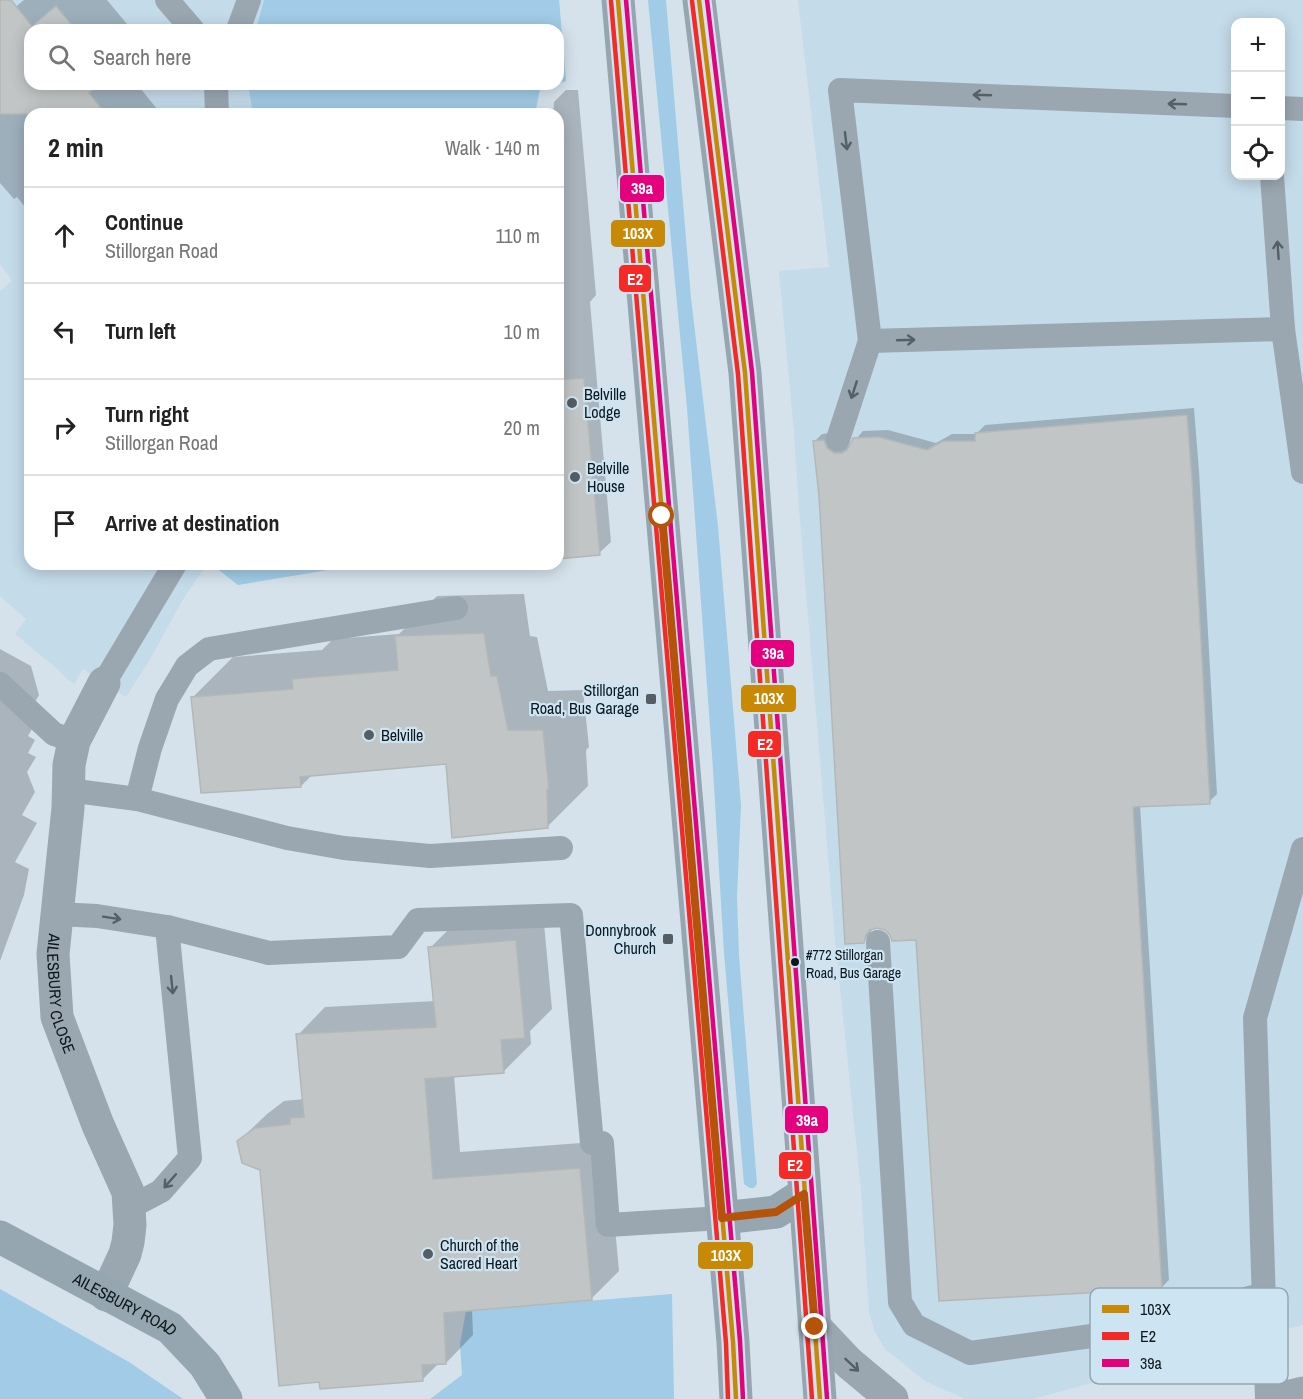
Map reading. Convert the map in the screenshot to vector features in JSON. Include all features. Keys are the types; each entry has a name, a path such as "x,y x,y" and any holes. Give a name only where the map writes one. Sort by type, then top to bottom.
{"main road":[{"path":"618,0 733,1342 736,1399"},
{"path":"699,0 745,373 820,1399"},
{"path":"722,1218 776,1212 804,1194"},
{"name":"AILESBURY ROAD","path":"0,1237 170,1328 205,1365 226,1399"}],"street":[{"name":"AILESBURY CLOSE","path":"104,683 74,741 69,765 53,954 57,1017 98,1125 126,1186 130,1225 126,1248 106,1294"},
{"path":"815,1327 849,1363 892,1399"},
{"path":"1278,1399 1303,1393"}],"lane":[{"path":"167,0 189,24"},
{"path":"240,24 249,0"},
{"path":"216,90 216,108"},
{"path":"838,439 870,341 840,90 1231,106"},
{"path":"1285,108 1303,109"},
{"path":"1273,180 1292,293 1283,329 1303,472"},
{"path":"870,341 1283,329"},
{"path":"104,683 171,570"},
{"path":"137,799 150,748 167,699 187,666 209,650 456,608"},
{"path":"0,684 54,734 74,741"},
{"path":"68,790 137,799 287,838 344,849 430,856 561,848"},
{"path":"1264,1288 1255,1018 1303,849"},
{"path":"57,914 97,916 167,927 269,953 398,947 418,920 571,915 592,1143 602,1143 608,1225 722,1218"},
{"path":"129,1208 161,1191 190,1158 167,927"},
{"path":"878,942 900,1302 914,1325 970,1353 1090,1336"},
{"path":"1267,1384 1267,1399"}],"shaded area":[{"path":"0,0 559,0 561,24 24,24 24,90 540,90 536,108 24,108 24,570 203,570 182,601 126,697 83,669 74,684 65,677 15,634 26,619 0,596 0,291 12,281 0,264"},
{"path":"264,0 559,0 561,24 258,24"},
{"path":"648,0 666,0 691,298 718,526 741,805 737,897 739,955 757,1184 754,1188 744,1184 724,953 687,408"},
{"path":"798,0 1303,0 1303,1325 1288,1329 1288,1288 1090,1288 1090,1383 1033,1399 965,1399 925,1381 885,1349 875,1332 869,1313 861,1190 835,940 779,271 829,267"},
{"path":"564,58 566,81 564,82"},
{"path":"564,58 566,81 564,82"},
{"path":"249,90 540,90 536,108 252,108"},
{"path":"219,570 329,570 238,585"},
{"path":"0,1289 129,1362 183,1399 0,1399"},
{"path":"672,1294 674,1399 430,1399 462,1375 460,1344 466,1311"}],"building":[{"path":"0,0 11,0 30,24 24,24 24,90 93,90 89,93 101,108 24,108 24,114 0,114"},
{"path":"56,6 71,24 34,24"},
{"path":"584,378 600,555 564,558 564,380"},
{"path":"1187,415 1210,804 1133,807 1162,1288 1090,1288 1090,1293 939,1301 916,940 892,941 885,930 877,928 870,930 864,943 845,944 819,496 813,441 824,440 827,448 834,453 847,450 853,438 879,437 927,450 943,441 975,441 975,433"},
{"name":"Belville","path":"484,633 491,676 497,676 508,730 543,730 549,789 547,789 548,828 452,838 446,764 300,777 301,787 201,793 191,697 293,689 292,679 398,670 395,636"},
{"name":"Church of the Sacred Heart","path":"516,940 525,1038 501,1040 504,1073 425,1079 433,1179 580,1168 592,1300 444,1313 446,1364 422,1365 423,1381 320,1389 319,1382 279,1386 260,1170 242,1163 237,1141 255,1128 290,1124 290,1118 304,1117 296,1034 436,1027 428,947"}],"transit line":[{"name":"103X","path":"618,0 733,1342 736,1399"},
{"name":"39a","path":"626,0 740,1341 743,1399"},
{"name":"103X","path":"699,0 745,373 820,1399"},
{"name":"39a","path":"707,0 752,372 827,1398"},
{"name":"E2","path":"611,1 726,1343 728,1399"},
{"name":"E2","path":"692,1 738,374 812,1399"}],"place":[{"name":"Belville Lodge","path":"572,403"},
{"name":"Belville House","path":"575,477"},
{"name":"Stillorgan Road, Bus Garage","path":"651,699"},
{"name":"Belville","path":"369,735"},
{"name":"Donnybrook Church","path":"668,939"},
{"name":"#772 Stillorgan Road, Bus Garage","path":"795,962"},
{"name":"Church of the Sacred Heart","path":"428,1254"}],"route":[{"path":"662,516 722,1218 776,1212 804,1194 815,1327"}]}
